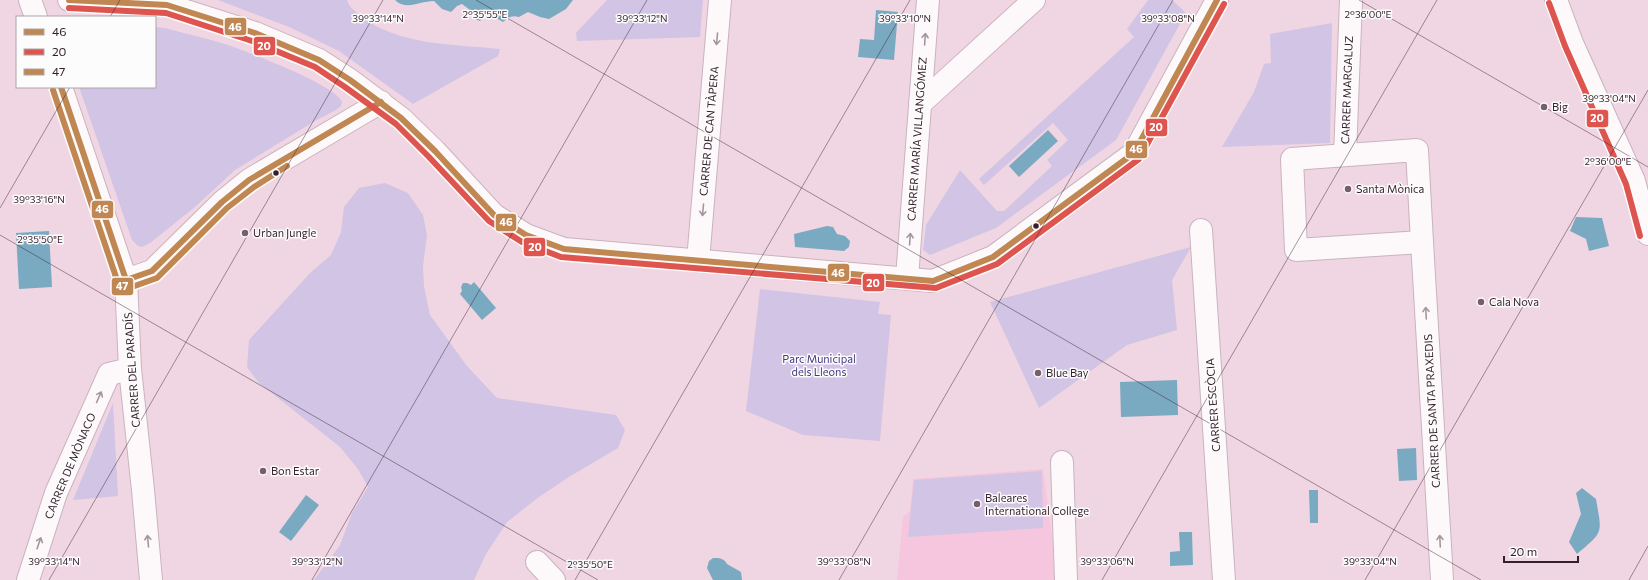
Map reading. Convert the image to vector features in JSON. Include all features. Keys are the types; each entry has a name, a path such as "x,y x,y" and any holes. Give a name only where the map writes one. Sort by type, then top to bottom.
{"street":[{"path":"30,0 36,16"},
{"path":"68,0 167,3 255,33 319,60 381,102 401,118 435,151 494,215 526,235 564,249 933,281 993,257 1134,152 1217,0"},
{"name":"CARRER DE CAN TÀPERA","path":"698,261 720,0"},
{"name":"CARRER MARÍA VILLANGÓMEZ","path":"907,278 928,0"},
{"path":"920,104 1034,0"},
{"name":"CARRER MARGALUZ","path":"1345,155 1351,0"},
{"path":"1556,0 1572,43 1634,181 1648,234"},
{"path":"62,88 126,280 152,271 222,202 249,180 381,102"},
{"name":"CARRER DE SANTA PRAXEDIS","path":"1345,155 1417,150 1442,580"},
{"path":"1345,155 1292,159 1296,250 1422,242"},
{"name":"CARRER ESCÒCIA","path":"1201,230 1224,580"},
{"name":"CARRER DEL PARADÍS","path":"126,280 130,369 151,580"},
{"name":"CARRER DE MÒNACO","path":"28,580 56,493 109,374 130,369"},
{"path":"1062,462 1066,580"},
{"path":"537,562 554,580"}],"shaded area":[{"name":"Baleares International College","path":"1043,469 1053,544 1054,580 897,580 903,517 910,511 913,479"}],"green space":[{"path":"218,0 347,0 350,6 358,14 373,24 408,38 426,42 500,49 498,56 413,104 339,51 289,27"},
{"path":"607,0 703,0 700,37 577,41 576,33"},
{"path":"1148,0 1172,0 1186,13 1116,140 996,228 930,255 923,250 926,225 960,170 997,211 1004,211 1052,166 1047,160 1068,140 1053,123 984,185 979,179 1134,37 1127,29"},
{"path":"1332,23 1330,143 1222,147 1254,92 1264,64 1271,63 1270,34"},
{"path":"156,27 165,28 220,43 271,62 309,78 336,95 342,102 341,106 336,110 315,121 235,170 195,207 150,243 142,247 138,246 132,240 79,88 156,88"},
{"path":"385,183 408,193 423,215 427,235 423,266 424,286 430,315 467,366 497,398 616,415 625,430 618,448 539,497 507,522 486,554 474,580 314,580 340,545 352,513 368,487 358,469 340,447 259,383 247,367 249,340 310,273 331,255 341,232 344,207 359,188"},
{"path":"1191,247 1172,280 1177,330 1127,345 1039,408 990,302"},
{"name":"Parc Municipal dels Lleons","path":"760,289 880,302 878,314 891,315 880,441 803,435 746,411"},
{"path":"113,403 118,496 73,500"},
{"name":"Baleares International College","path":"1042,471 1043,528 908,537 914,480"}],"water":[{"path":"395,0 573,0 566,9 549,19 528,12 519,17 511,17 503,22 491,15 485,16 480,21 475,19 470,10 462,4 457,6 451,12 442,9 434,1 404,5"},
{"path":"876,10 898,12 894,60 858,57 860,39 874,40"},
{"path":"1048,130 1058,141 1019,177 1009,166"},
{"path":"1576,217 1602,218 1609,246 1589,251 1586,239 1570,231"},
{"path":"827,226 833,227 837,234 845,236 850,241 849,247 844,251 795,247 794,234"},
{"path":"49,231 52,287 19,289 16,233"},
{"path":"474,282 496,308 482,320 460,294 463,283 471,285"},
{"path":"1177,380 1178,415 1121,417 1120,382"},
{"path":"1416,448 1417,480 1399,481 1397,449"},
{"path":"1582,488 1596,499 1600,526 1599,531 1592,541 1577,554 1569,542 1581,514 1576,493"},
{"path":"1309,490 1318,490 1318,523 1310,523"},
{"path":"306,495 319,505 291,541 279,532"},
{"path":"1179,532 1192,532 1193,565 1170,566 1170,552 1180,551"},
{"path":"713,558 723,559 727,564 741,572 742,580 713,580 707,568 709,561"}],"transit line":[{"name":"46","path":"69,0 167,5 255,33 319,60 350,80 401,118 435,151 494,215 526,235 564,249 933,281 993,257 1134,153 1217,0"},
{"name":"20","path":"1549,3 1565,46 1626,184 1640,236"},
{"name":"20","path":"69,8 166,13 252,41 315,67 396,124 489,221 522,242 561,257 936,288 997,264 1139,159 1224,4"},
{"name":"46","path":"61,88 126,280 152,271 222,202 249,180 381,102"},
{"name":"47","path":"53,90 118,283 123,287 129,288 157,278 227,208 254,187 287,166"}],"place":[{"name":"Big","path":"1544,107"},
{"name":"Santa Mònica","path":"1348,189"},
{"name":"Urban Jungle","path":"245,233"},
{"name":"Cala Nova","path":"1481,302"},
{"name":"Blue Bay","path":"1038,373"},
{"name":"Bon Estar","path":"263,471"},
{"name":"Baleares International College","path":"977,504"}]}
